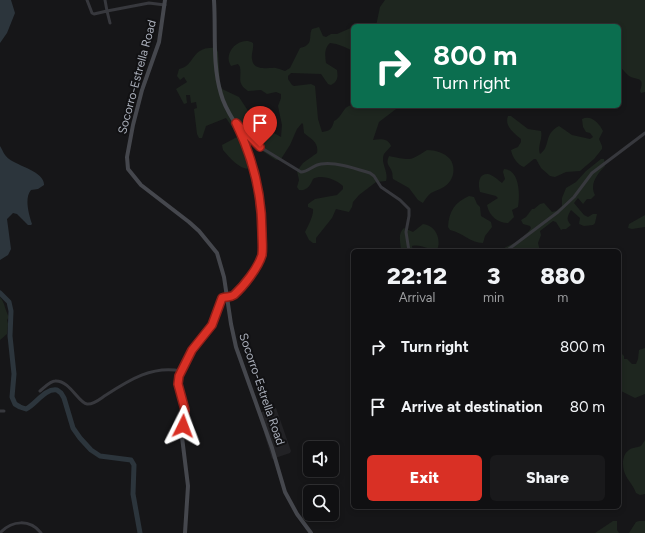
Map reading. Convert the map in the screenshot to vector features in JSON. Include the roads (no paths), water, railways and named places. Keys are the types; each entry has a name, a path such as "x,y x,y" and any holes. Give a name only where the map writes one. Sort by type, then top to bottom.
{"street":[{"path":"87,0 92,14 149,3 165,2"},
{"path":"105,0 110,23"},
{"path":"184,533 188,486 182,437 185,410 178,384 179,376 192,350 212,325 222,298 228,296 230,297 234,294 253,273 258,264 262,251 261,207 249,151 221,95 216,72 214,0"},
{"name":"Socorro-Estrella Road","path":"165,2 159,42 138,103 128,152 128,166 130,172 141,185 189,222 214,249 221,263 228,296 234,340 272,448 285,492 297,514 311,533"},
{"path":"236,123 260,147 301,172 305,172 319,164 340,165 370,172 381,187 400,200 408,209 409,216 406,232 409,249"},
{"path":"509,249 558,212 574,197 592,173 645,133"},
{"path":"40,391 53,381 57,381 72,389 83,403 90,404 131,380 151,372 166,369 181,371"},
{"path":"0,533 6,527 22,522 31,524 41,533"}],"waterway":[{"path":"0,293 9,302 11,311 10,336 14,374 12,397 15,404 26,409 48,391 57,390 64,398 73,428 91,450 100,456 131,460 134,465 133,494 140,533"}]}
